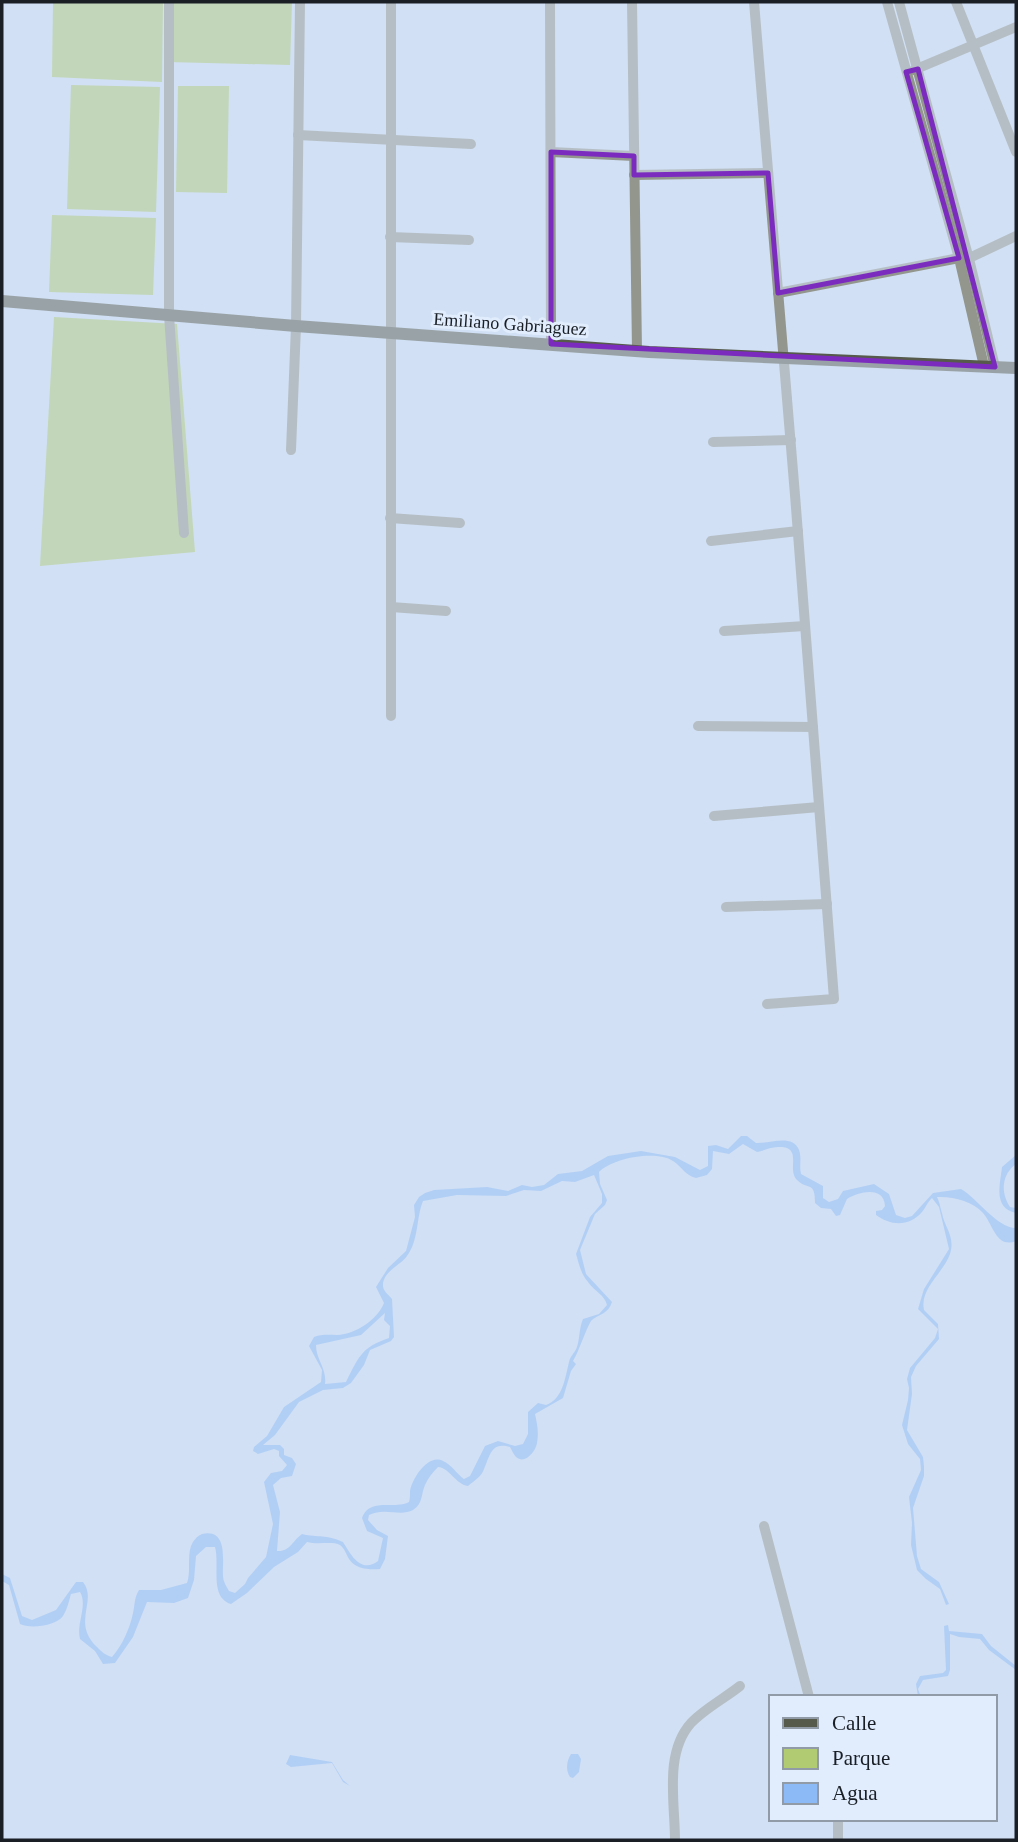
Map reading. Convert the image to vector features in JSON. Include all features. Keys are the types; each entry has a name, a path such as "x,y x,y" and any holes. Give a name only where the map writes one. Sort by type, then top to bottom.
{"main road":[{"name":"Emiliano Gabriaguez","path":"2,301 638,351 1016,368"}],"street":[{"path":"169,2 169,315 184,533"},
{"path":"291,450 296,326 300,2"},
{"path":"391,2 391,716"},
{"path":"550,2 551,344"},
{"path":"632,2 638,351"},
{"path":"754,2 834,999 767,1004"},
{"path":"887,2 962,260"},
{"path":"900,2 989,366"},
{"path":"956,2 1016,152"},
{"path":"906,72 1016,27"},
{"path":"298,135 471,144"},
{"path":"551,152 634,156"},
{"path":"634,175 768,173"},
{"path":"778,293 962,260 1016,236"},
{"path":"390,237 469,240"},
{"path":"713,442 791,440"},
{"path":"390,518 460,523"},
{"path":"711,541 798,531"},
{"path":"391,607 446,611"},
{"path":"724,631 806,626"},
{"path":"698,726 813,727"},
{"path":"714,816 819,807"},
{"path":"726,907 827,904"},
{"path":"764,1526 808,1695"},
{"path":"676,1840 674,1758 680,1741 692,1723 740,1686"},
{"path":"838,1821 838,1840"}],"highlighted area":[{"path":"918,69 995,367 551,344 551,152 634,156 634,175 768,173 778,293 959,258 906,72"}],"green space":[{"path":"53,2 163,2 162,82 52,77"},
{"path":"169,2 292,2 290,65 168,62"},
{"path":"71,85 160,87 156,212 67,209"},
{"path":"178,86 229,86 227,193 176,192"},
{"path":"52,215 156,218 153,295 49,292"},
{"path":"54,317 177,324 195,552 40,566"}],"water":[{"path":"741,1136 747,1136 756,1143 780,1140 791,1142 799,1150 801,1174 823,1186 823,1198 829,1202 838,1199 843,1191 874,1184 889,1194 896,1215 905,1218 912,1216 933,1193 961,1189 1002,1223 1016,1228 1016,1241 1004,1242 974,1205 956,1198 937,1197 952,1245 948,1258 929,1286 924,1302 924,1310 938,1324 939,1339 916,1366 911,1377 912,1394 907,1430 923,1457 924,1466 924,1476 913,1508 917,1556 921,1569 939,1582 949,1604 946,1605 940,1589 917,1570 911,1545 909,1497 921,1470 920,1459 908,1444 902,1425 908,1400 907,1379 910,1368 935,1338 938,1329 918,1309 924,1289 949,1249 939,1207 932,1198 917,1217 894,1223 876,1215 876,1211 885,1206 880,1195 864,1192 847,1199 840,1215 836,1216 831,1209 821,1208 815,1203 814,1191 797,1180 790,1150 778,1147 757,1152 743,1144 729,1154 713,1151 712,1169 707,1175 696,1178 673,1161 656,1156 624,1159 599,1172 600,1184 607,1200 595,1214 580,1250 586,1274 612,1302 606,1311 590,1322 573,1361 576,1364 571,1371 563,1398 535,1414 538,1435 535,1450 530,1456 519,1459 510,1447 495,1448 482,1474 468,1486 438,1467 428,1480 416,1508 403,1513 381,1512 369,1515 368,1520 377,1530 388,1536 385,1559 380,1569 355,1565 340,1545 307,1542 231,1604 224,1600 218,1588 215,1547 206,1547 196,1556 194,1580 188,1598 174,1603 147,1602 133,1637 115,1663 103,1664 95,1651 80,1639 83,1603 80,1592 71,1594 64,1614 55,1622 36,1626 20,1624 9,1585 2,1581 2,1574 10,1578 22,1616 32,1620 56,1610 76,1582 83,1582 88,1597 86,1629 97,1647 112,1657 128,1631 139,1590 161,1590 187,1583 191,1546 202,1534 217,1536 220,1541 223,1578 229,1591 235,1593 245,1584 266,1557 273,1524 264,1482 271,1473 282,1471 287,1465 279,1456 279,1451 274,1449 258,1454 253,1451 254,1447 267,1436 284,1407 321,1382 322,1370 309,1346 314,1337 351,1332 371,1320 381,1309 384,1303 376,1287 388,1268 406,1251 415,1217 414,1205 419,1197 434,1190 487,1187 508,1191 522,1185 544,1185 558,1174 582,1171 608,1156 641,1151 675,1157 700,1170 708,1166 708,1146 716,1145 728,1149","holes":["594,1175 602,1194 602,1203 590,1217 576,1254 584,1276 607,1305 599,1314 583,1319 577,1347 560,1393 552,1402 546,1405 538,1403 528,1412 528,1434 523,1444 515,1446 498,1441 485,1446 470,1476 464,1479 446,1462 437,1460 426,1464 414,1480 409,1502 376,1506 362,1518 367,1531 383,1538 378,1561 372,1564 362,1564 353,1557 343,1542 327,1537 302,1534 288,1548 277,1551 280,1512 273,1485 281,1478 292,1476 296,1464 292,1458 284,1455 284,1449 280,1445 263,1445 275,1435 299,1402 323,1390 343,1388 351,1383 364,1365 370,1350 394,1337 392,1299 384,1290 383,1281 411,1250 423,1201 457,1195 506,1196 524,1190 541,1191 562,1181 575,1182","385,1313 384,1320 390,1326 389,1338 373,1345 362,1354 346,1382 325,1384 316,1345 361,1335"]},
{"path":"1016,1155 1016,1164 1005,1178 1004,1189 1010,1207 1016,1208 1016,1213 1004,1206 999,1188 1002,1167"},
{"path":"948,1625 949,1631 982,1634 991,1646 1016,1666 1016,1670 989,1650 980,1639 950,1634 948,1676 923,1680 918,1689 920,1695 918,1695 916,1684 920,1676 943,1673 946,1670 944,1626"},
{"path":"571,1754 578,1754 581,1759 579,1772 573,1778 568,1774 567,1768"},
{"path":"290,1755 332,1762 350,1786 343,1782 332,1763 291,1767 286,1764"}]}
